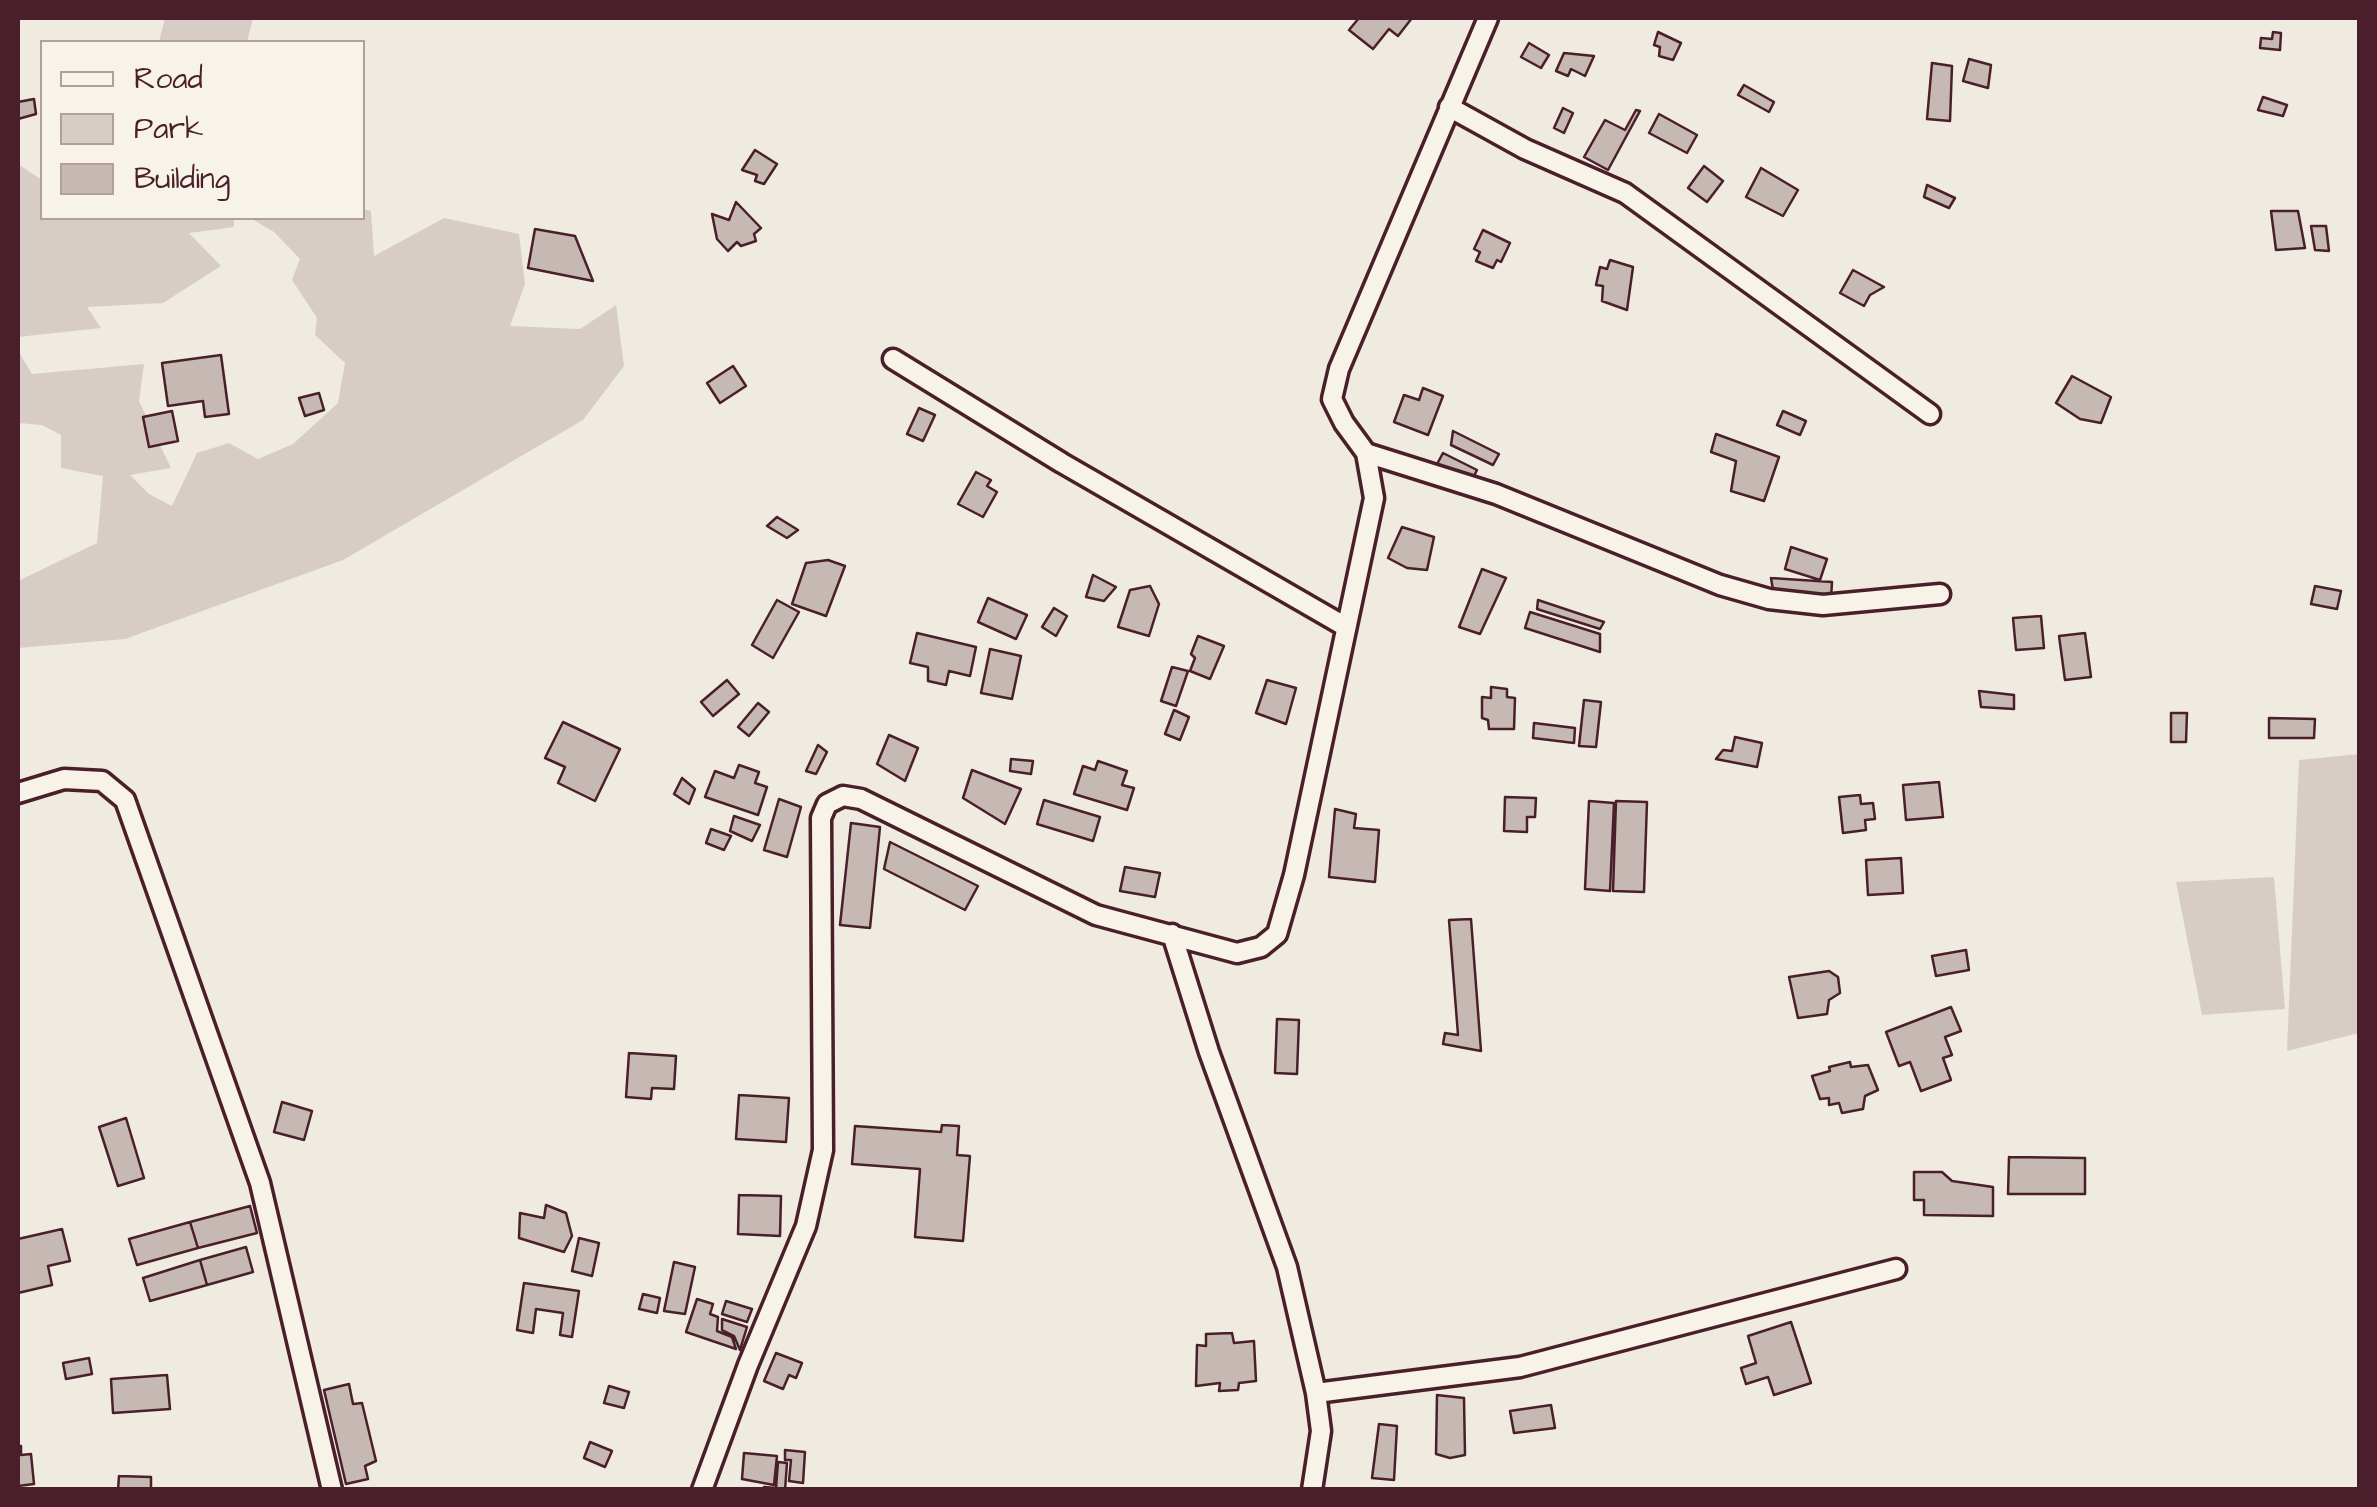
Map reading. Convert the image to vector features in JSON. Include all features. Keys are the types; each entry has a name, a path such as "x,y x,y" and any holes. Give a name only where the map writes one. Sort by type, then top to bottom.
{"street":[{"path":"702,1490 748,1365 806,1226 824,1150 822,818 827,804 843,796 861,800 1096,915 1236,953 1261,947 1277,934 1294,875 1374,498 1366,454 1332,399 1338,369 1488,18"},
{"path":"1449,107 1525,149 1624,194 1930,414"},
{"path":"893,359 1062,464 1346,627"},
{"path":"1366,454 1496,494 1720,584 1769,599 1822,605 1940,594"},
{"path":"18,794 64,779 102,781 126,800 260,1183 332,1490"},
{"path":"1172,934 1209,1052 1287,1266 1321,1432 1312,1490"},
{"path":"1316,1394 1520,1368 1896,1269"}],"green space":[{"path":"165,18 253,18 248,40 160,40"},
{"path":"18,164 40,179 40,220 234,220 234,227 189,233 221,266 163,303 87,307 101,328 18,337"},
{"path":"365,210 371,211 374,256 444,218 519,234 525,284 510,326 580,329 616,305 624,366 583,420 343,560 125,639 18,648 18,581 97,543 103,476 61,468 61,435 42,425 18,423 18,351 32,374 144,364 139,401 171,468 130,475 149,494 172,506 197,453 229,443 258,459 293,444 338,403 345,363 315,335 317,318 292,280 300,259 274,232 253,220 365,220"},
{"path":"2359,754 2359,1033 2287,1051 2299,760"},
{"path":"2274,877 2285,1009 2202,1015 2176,882"}],"building":[{"path":"1359,18 1412,18 1398,36 1389,29 1373,49 1349,30"},
{"path":"1658,32 1681,43 1673,60 1659,56 1660,47 1654,45"},
{"path":"2273,32 2281,33 2280,50 2260,48 2261,38 2272,39"},
{"path":"1529,43 1549,55 1541,68 1521,57"},
{"path":"1564,53 1594,56 1585,76 1571,69 1568,76 1556,71"},
{"path":"1969,59 1991,65 1988,88 1963,81"},
{"path":"1932,63 1952,66 1950,121 1927,119"},
{"path":"1744,85 1774,102 1769,112 1738,95"},
{"path":"2263,97 2287,105 2283,116 2258,110"},
{"path":"34,99 36,114 18,119 18,102"},
{"path":"1563,108 1573,113 1564,133 1554,128"},
{"path":"1636,110 1640,111 1608,170 1584,157 1605,120 1625,130"},
{"path":"1659,114 1697,135 1687,153 1649,133"},
{"path":"755,150 777,164 764,184 755,181 757,175 742,170"},
{"path":"1704,166 1723,181 1707,202 1688,188"},
{"path":"1761,168 1798,190 1783,216 1746,197"},
{"path":"1927,185 1955,198 1949,208 1924,197"},
{"path":"736,202 761,228 754,234 756,241 741,246 737,242 728,251 717,239 712,214 729,220"},
{"path":"2271,211 2298,211 2305,248 2276,250"},
{"path":"2311,226 2326,226 2329,251 2315,250"},
{"path":"535,229 575,236 593,281 528,268"},
{"path":"1483,230 1510,243 1501,262 1497,260 1493,268 1476,261 1480,252 1474,249"},
{"path":"1610,260 1633,267 1627,310 1602,301 1603,286 1596,285 1600,267 1607,269"},
{"path":"1853,270 1884,287 1870,295 1864,306 1840,293"},
{"path":"221,355 229,414 205,417 203,401 168,406 162,363"},
{"path":"733,366 746,386 720,403 707,383"},
{"path":"2072,376 2111,397 2101,423 2080,419 2056,403"},
{"path":"1423,388 1443,396 1428,435 1394,422 1404,395 1419,400"},
{"path":"319,393 324,410 305,416 299,398"},
{"path":"919,408 935,415 923,441 907,434"},
{"path":"172,411 178,441 149,447 143,417"},
{"path":"1783,411 1806,421 1800,435 1777,425"},
{"path":"1453,431 1499,454 1493,465 1451,445"},
{"path":"1716,434 1779,457 1764,501 1731,491 1736,461 1711,452"},
{"path":"1443,453 1477,470 1470,484 1436,466"},
{"path":"976,472 991,480 987,486 997,492 983,517 958,504"},
{"path":"777,517 798,530 787,538 767,526"},
{"path":"1402,527 1434,537 1427,570 1407,568 1388,558"},
{"path":"1791,547 1827,559 1820,580 1785,569"},
{"path":"828,560 845,566 826,616 792,604 806,563"},
{"path":"1482,569 1506,578 1480,634 1459,627"},
{"path":"1093,575 1116,587 1104,601 1086,597"},
{"path":"1771,578 1832,582 1831,599 1774,596"},
{"path":"1150,586 1159,604 1149,636 1118,627 1130,590"},
{"path":"2315,586 2341,591 2337,609 2311,604"},
{"path":"988,598 1027,615 1016,639 978,622"},
{"path":"777,600 799,612 773,658 752,645"},
{"path":"1538,600 1604,622 1600,629 1537,609"},
{"path":"1054,608 1067,616 1056,636 1042,627"},
{"path":"1530,612 1600,634 1600,652 1525,628"},
{"path":"2041,616 2044,648 2016,650 2013,618"},
{"path":"917,633 976,647 970,676 949,671 946,685 928,681 928,667 910,663"},
{"path":"2085,633 2091,677 2065,680 2059,636"},
{"path":"1198,636 1224,646 1210,679 1190,671"},
{"path":"990,649 1021,656 1012,699 981,693"},
{"path":"1172,667 1188,671 1176,706 1161,701"},
{"path":"727,680 739,694 713,716 701,702"},
{"path":"1267,680 1296,688 1286,724 1256,713"},
{"path":"1491,687 1507,689 1507,697 1515,698 1514,729 1489,729 1488,720 1482,718 1482,697 1491,698"},
{"path":"1979,691 2014,695 2014,709 1981,707"},
{"path":"1584,700 1601,702 1596,747 1579,746"},
{"path":"758,703 769,712 749,736 738,727"},
{"path":"1174,710 1189,717 1180,740 1165,734"},
{"path":"2171,713 2187,713 2186,742 2171,742"},
{"path":"2269,718 2315,719 2314,738 2269,738"},
{"path":"563,722 620,749 595,801 558,783 565,767 545,758"},
{"path":"1534,723 1575,728 1574,743 1533,738"},
{"path":"889,735 918,748 905,781 877,764"},
{"path":"1735,737 1762,743 1757,767 1716,759 1723,750 1732,751"},
{"path":"818,745 827,752 816,774 806,771"},
{"path":"1011,759 1033,761 1031,774 1010,771"},
{"path":"1098,761 1127,771 1122,785 1134,788 1127,810 1074,794 1083,766 1095,770"},
{"path":"739,765 759,772 755,783 767,787 758,815 705,797 715,771 734,778"},
{"path":"972,770 1021,789 1005,824 963,798"},
{"path":"682,778 695,789 689,804 674,794"},
{"path":"1939,782 1943,817 1906,820 1903,785"},
{"path":"1860,795 1861,804 1873,803 1875,819 1865,820 1866,830 1843,833 1839,797"},
{"path":"1505,797 1536,798 1535,817 1527,817 1527,832 1504,831"},
{"path":"779,799 801,807 787,857 764,850"},
{"path":"1044,800 1100,817 1093,841 1037,824"},
{"path":"1589,801 1614,803 1610,891 1585,889"},
{"path":"1616,801 1647,802 1644,892 1613,891"},
{"path":"1335,809 1356,814 1354,828 1379,830 1375,882 1329,877"},
{"path":"734,816 760,825 752,841 730,831"},
{"path":"851,823 880,827 870,928 840,925"},
{"path":"711,829 731,836 724,850 706,843"},
{"path":"890,842 978,886 965,910 884,869"},
{"path":"1901,858 1903,893 1868,895 1866,860"},
{"path":"1125,867 1160,873 1155,897 1120,891"},
{"path":"1471,919 1481,1051 1443,1044 1445,1033 1458,1035 1449,920"},
{"path":"1966,950 1969,970 1936,976 1932,956"},
{"path":"1829,971 1838,977 1840,993 1829,1000 1827,1014 1798,1018 1789,977"},
{"path":"1951,1007 1961,1031 1945,1037 1952,1055 1943,1058 1951,1080 1921,1091 1910,1062 1899,1066 1886,1032"},
{"path":"1277,1019 1299,1020 1297,1074 1275,1073"},
{"path":"629,1053 676,1056 674,1089 652,1088 651,1099 626,1097"},
{"path":"1850,1062 1851,1067 1868,1065 1878,1090 1865,1096 1863,1109 1842,1113 1839,1103 1829,1105 1829,1098 1820,1099 1812,1076"},
{"path":"739,1095 789,1098 786,1142 736,1139"},
{"path":"282,1102 312,1111 304,1140 274,1132"},
{"path":"126,1118 144,1178 118,1186 99,1127"},
{"path":"942,1125 959,1126 957,1155 970,1156 963,1241 915,1237 920,1169 852,1164 855,1126 941,1132"},
{"path":"2009,1157 2085,1158 2085,1194 2008,1194"},
{"path":"1914,1172 1942,1172 1952,1181 1993,1187 1993,1216 1924,1215 1924,1200 1914,1200"},
{"path":"739,1195 781,1196 780,1236 738,1234"},
{"path":"546,1205 566,1213 572,1236 564,1252 519,1238 520,1213 544,1218"},
{"path":"250,1206 257,1233 198,1248 190,1222"},
{"path":"190,1222 198,1248 137,1265 129,1239"},
{"path":"62,1229 70,1261 48,1266 52,1285 18,1293 18,1239"},
{"path":"579,1238 599,1243 592,1276 572,1271"},
{"path":"246,1247 253,1272 207,1285 200,1260"},
{"path":"200,1260 207,1285 150,1301 143,1278"},
{"path":"674,1262 695,1267 685,1314 664,1311"},
{"path":"524,1283 579,1291 572,1337 560,1335 563,1313 536,1309 533,1333 517,1330"},
{"path":"643,1294 660,1298 657,1313 639,1309"},
{"path":"697,1299 713,1304 710,1314 718,1317 717,1331 732,1337 736,1349 686,1332"},
{"path":"726,1301 752,1309 747,1322 722,1314"},
{"path":"722,1319 747,1327 740,1350 734,1336 722,1330"},
{"path":"1791,1322 1811,1383 1774,1395 1768,1377 1746,1384 1741,1368 1756,1363 1748,1336"},
{"path":"1232,1333 1234,1343 1254,1341 1256,1381 1239,1383 1238,1390 1219,1391 1220,1383 1196,1386 1197,1345 1206,1346 1206,1334"},
{"path":"776,1353 802,1363 796,1378 789,1375 783,1389 764,1381"},
{"path":"89,1358 92,1374 66,1379 63,1363"},
{"path":"167,1375 170,1409 113,1413 111,1379"},
{"path":"349,1384 353,1404 362,1403 376,1461 365,1466 368,1479 346,1484 324,1390"},
{"path":"609,1386 629,1392 624,1408 604,1403"},
{"path":"1437,1395 1464,1398 1465,1455 1450,1458 1436,1454"},
{"path":"1551,1405 1555,1428 1514,1433 1510,1411"},
{"path":"1379,1424 1397,1426 1394,1480 1372,1478"},
{"path":"590,1442 612,1451 605,1467 584,1458"},
{"path":"18,1446 21,1455 31,1454 34,1484 18,1486"},
{"path":"785,1450 805,1452 803,1483 789,1481 791,1460 785,1460"},
{"path":"744,1453 777,1456 774,1485 742,1479"},
{"path":"778,1462 787,1463 785,1490 764,1490 776,1488"},
{"path":"119,1476 151,1477 151,1490 118,1490"}]}
